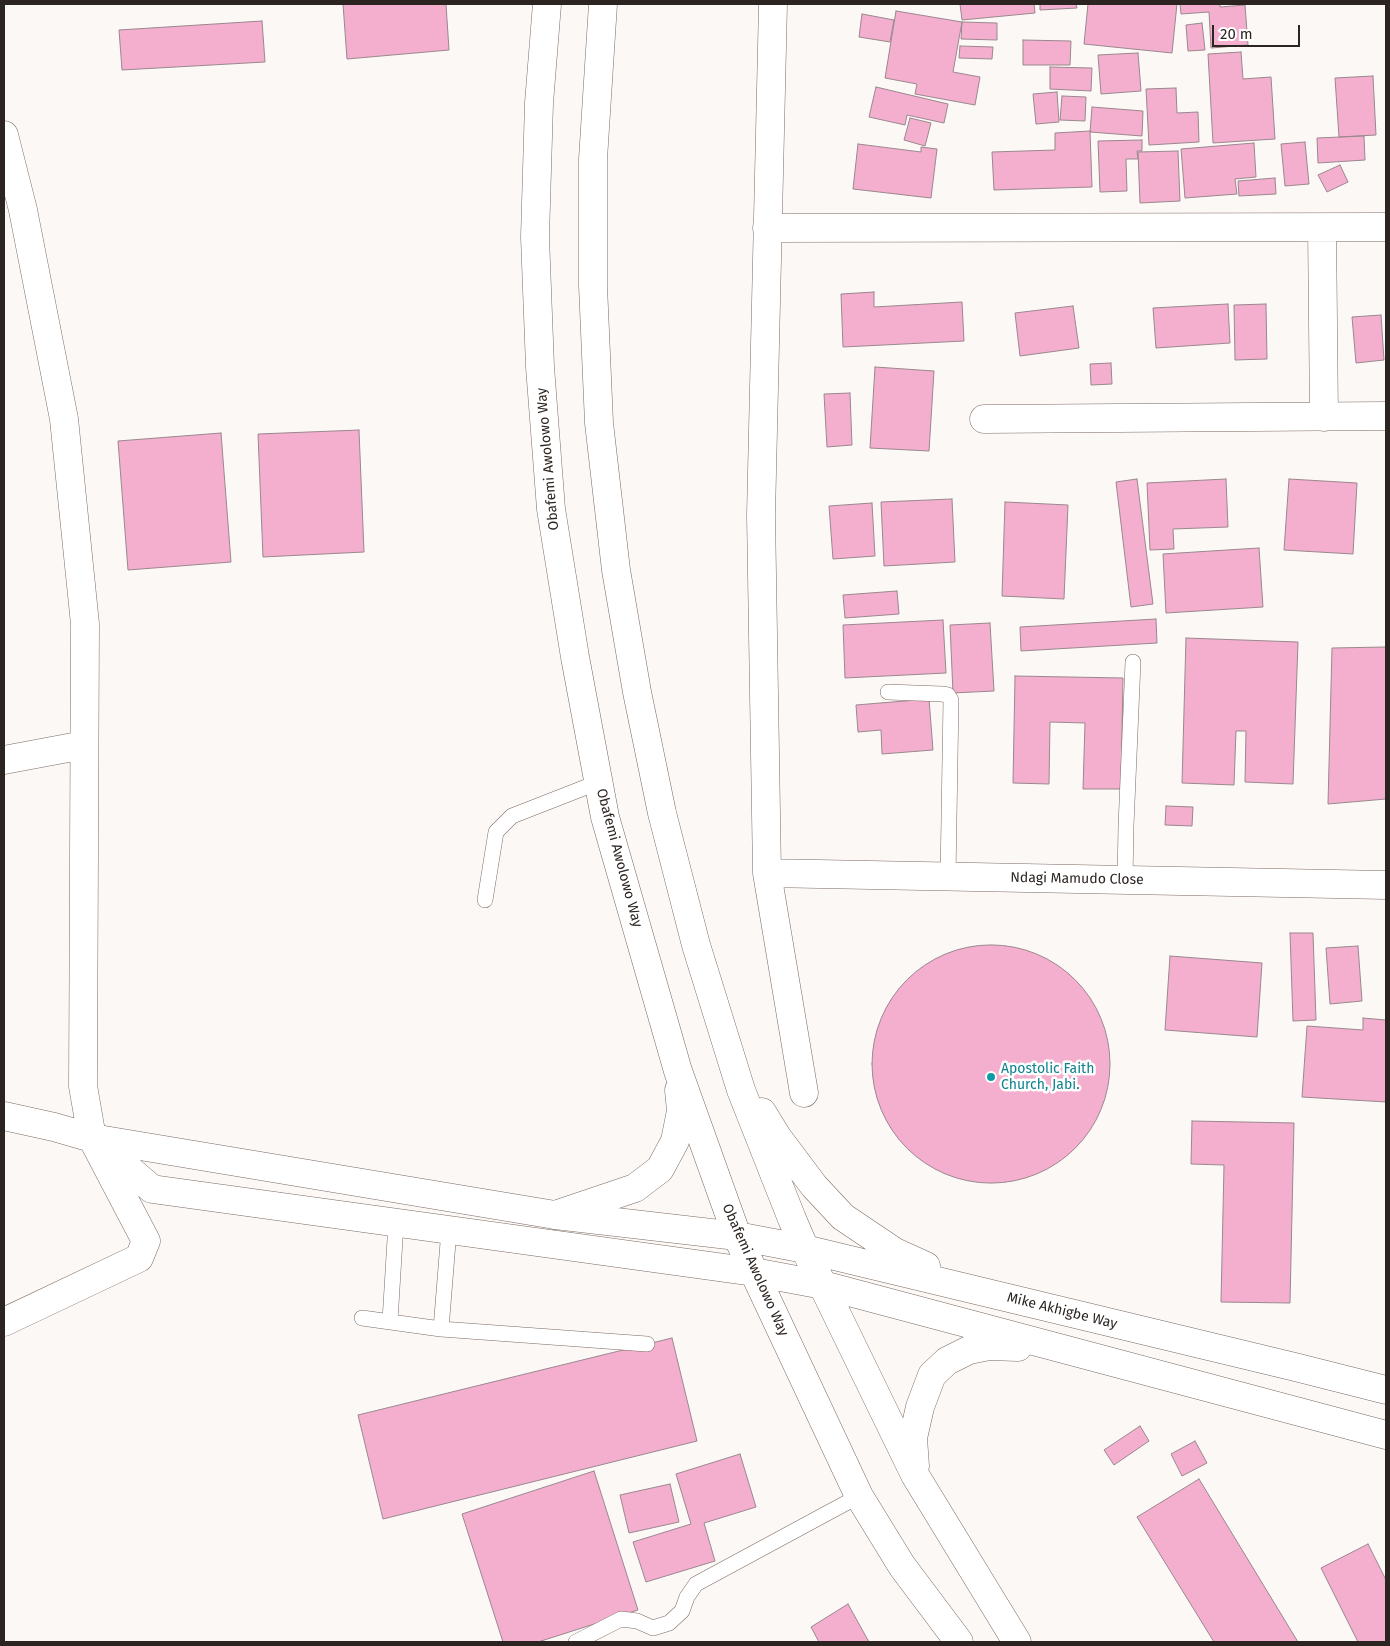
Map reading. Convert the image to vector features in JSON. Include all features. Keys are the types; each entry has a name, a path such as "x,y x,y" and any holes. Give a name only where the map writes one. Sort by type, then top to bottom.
{"street":[{"name":"Obafemi Awolowo Way","path":"547,4 539,103 535,237 540,367 551,509 574,657 605,817 678,1071 737,1236 859,1496 902,1566 959,1642"},
{"path":"603,4 593,160 593,286 599,423 616,570 637,692 662,813 696,945 741,1090 804,1249 915,1475 1017,1642"},
{"path":"773,4 761,514 767,873 804,1092"},
{"path":"4,135 23,210 64,419 85,624 83,1086 92,1138 146,1241 138,1258 4,1322"},
{"path":"768,228 1386,227"},
{"path":"1322,228 1324,417"},
{"path":"984,419 1386,416"},
{"path":"4,760 84,745"},
{"name":"Ndagi Mamudo Close","path":"767,873 1386,885"},
{"path":"735,1070 778,1138 814,1186 843,1217 895,1252 980,1291"},
{"path":"555,1215 635,1188 660,1169 675,1141 681,1111 678,1071"},
{"name":"Mike Akhigbe Way","path":"4,1116 92,1138 555,1215 737,1236 804,1249 1386,1390"},
{"path":"92,1138 152,1189 754,1272 823,1285 1386,1435"},
{"path":"915,1475 913,1438 920,1407 932,1375 947,1360 969,1350 989,1346 1056,1348"}],"lane":[{"path":"1125,880 1133,662"},
{"path":"888,692 942,694 948,695 951,700 948,877"},
{"path":"485,900 496,832 512,816 599,782"},
{"path":"390,1321 396,1223"},
{"path":"440,1329 449,1230"},
{"path":"362,1318 440,1329 647,1344"},
{"path":"576,1642 621,1620 637,1621 653,1628 669,1622 682,1611 686,1597 696,1584 859,1496"}],"building":[{"path":"343,4 446,4 449,50 347,59"},
{"path":"960,4 1034,4 1035,13 962,20"},
{"path":"1040,4 1076,4 1077,8 1040,10"},
{"path":"1088,4 1177,4 1172,53 1084,44"},
{"path":"1180,4 1220,4 1220,7 1245,5 1248,45 1211,48 1209,12 1181,14"},
{"path":"896,11 962,22 953,72 980,77 975,105 915,94 917,84 885,78"},
{"path":"862,14 894,20 890,42 859,37"},
{"path":"262,21 265,62 122,70 119,30"},
{"path":"962,22 997,23 997,40 961,39"},
{"path":"1202,23 1205,50 1188,51 1186,25"},
{"path":"1023,40 1071,41 1070,65 1023,65"},
{"path":"960,46 993,47 992,59 959,58"},
{"path":"1241,52 1243,79 1271,77 1275,139 1213,143 1208,54"},
{"path":"1138,53 1141,91 1101,94 1098,55"},
{"path":"1050,67 1092,68 1091,91 1050,89"},
{"path":"1373,76 1376,135 1339,137 1335,78"},
{"path":"876,87 948,104 944,123 907,115 905,125 869,117"},
{"path":"1176,88 1177,113 1198,112 1199,142 1149,145 1146,89"},
{"path":"1057,92 1059,122 1036,124 1033,94"},
{"path":"1062,96 1086,97 1085,121 1060,120"},
{"path":"1092,107 1143,111 1142,136 1090,132"},
{"path":"910,118 931,123 925,146 904,140"},
{"path":"1090,131 1092,187 994,190 992,152 1055,150 1055,133"},
{"path":"1364,136 1365,160 1318,163 1317,138"},
{"path":"1142,140 1142,151 1137,151 1138,159 1126,159 1127,191 1100,192 1098,141"},
{"path":"1305,142 1309,184 1285,186 1281,144"},
{"path":"1254,143 1256,177 1235,179 1237,194 1185,198 1181,149"},
{"path":"858,144 921,152 921,147 937,149 931,198 853,189"},
{"path":"1178,151 1180,201 1140,203 1138,152"},
{"path":"1340,165 1348,182 1327,192 1318,175"},
{"path":"1275,178 1276,194 1239,196 1238,181"},
{"path":"874,292 874,307 962,302 964,341 843,347 841,294"},
{"path":"1228,304 1230,343 1156,348 1153,308"},
{"path":"1266,304 1267,359 1235,360 1234,305"},
{"path":"1073,306 1079,348 1020,356 1015,313"},
{"path":"1381,315 1384,360 1356,363 1352,317"},
{"path":"1111,363 1112,384 1091,385 1090,364"},
{"path":"875,367 934,371 929,451 870,448"},
{"path":"850,393 852,445 827,447 824,394"},
{"path":"359,430 364,552 263,557 258,434"},
{"path":"221,433 231,562 128,570 118,441"},
{"path":"1137,479 1153,604 1131,607 1116,482"},
{"path":"1226,479 1228,527 1173,529 1174,549 1150,550 1147,483"},
{"path":"1289,479 1357,483 1353,554 1284,550"},
{"path":"952,499 955,562 884,566 881,502"},
{"path":"1005,502 1068,505 1064,599 1002,596"},
{"path":"872,503 875,556 833,559 829,506"},
{"path":"1259,548 1263,607 1166,613 1163,554"},
{"path":"897,591 899,614 845,618 843,595"},
{"path":"1156,619 1157,643 1021,651 1020,627"},
{"path":"943,620 946,673 845,678 843,625"},
{"path":"990,623 994,691 953,693 950,625"},
{"path":"1186,638 1298,642 1293,784 1245,782 1246,731 1236,731 1234,785 1182,783"},
{"path":"1386,647 1386,799 1328,804 1332,648"},
{"path":"1015,676 1123,678 1121,789 1083,789 1085,723 1050,722 1049,784 1013,783"},
{"path":"929,699 933,750 882,754 881,730 858,732 856,705"},
{"path":"1166,806 1193,807 1192,826 1165,825"},
{"path":"1290,933 1313,933 1316,1020 1293,1021"},
{"name":"Apostolic Faith Church, Jabi.","path":"991,945 1014,947 1036,954 1057,965 1075,980 1090,998 1101,1019 1108,1041 1110,1064 1108,1087 1101,1109 1090,1130 1075,1148 1057,1163 1036,1174 1014,1181 991,1183 968,1181 946,1174 925,1163 907,1148 892,1130 881,1109 874,1087 872,1064 874,1041 881,1019 892,998 907,980 925,965 946,954 968,947"},
{"path":"1358,946 1362,1001 1330,1004 1326,948"},
{"path":"1170,956 1262,963 1257,1037 1165,1030"},
{"path":"1363,1018 1386,1020 1386,1102 1302,1097 1307,1026 1363,1030"},
{"path":"1192,1121 1294,1123 1290,1303 1221,1302 1224,1165 1191,1164"},
{"path":"672,1338 697,1441 383,1519 358,1415"},
{"path":"1140,1426 1149,1441 1114,1465 1104,1450"},
{"path":"1195,1441 1207,1463 1182,1476 1171,1454"},
{"path":"740,1454 756,1507 704,1523 715,1561 646,1582 633,1542 691,1524 676,1474"},
{"path":"594,1471 638,1610 538,1642 503,1642 462,1514"},
{"path":"1199,1479 1298,1642 1214,1642 1137,1517"},
{"path":"670,1484 679,1522 629,1533 620,1495"},
{"path":"1368,1544 1386,1580 1386,1642 1358,1642 1321,1568"},
{"path":"848,1604 869,1642 819,1642 811,1627"}],"place":[{"name":"Apostolic Faith Church, Jabi.","path":"991,1077"}]}
